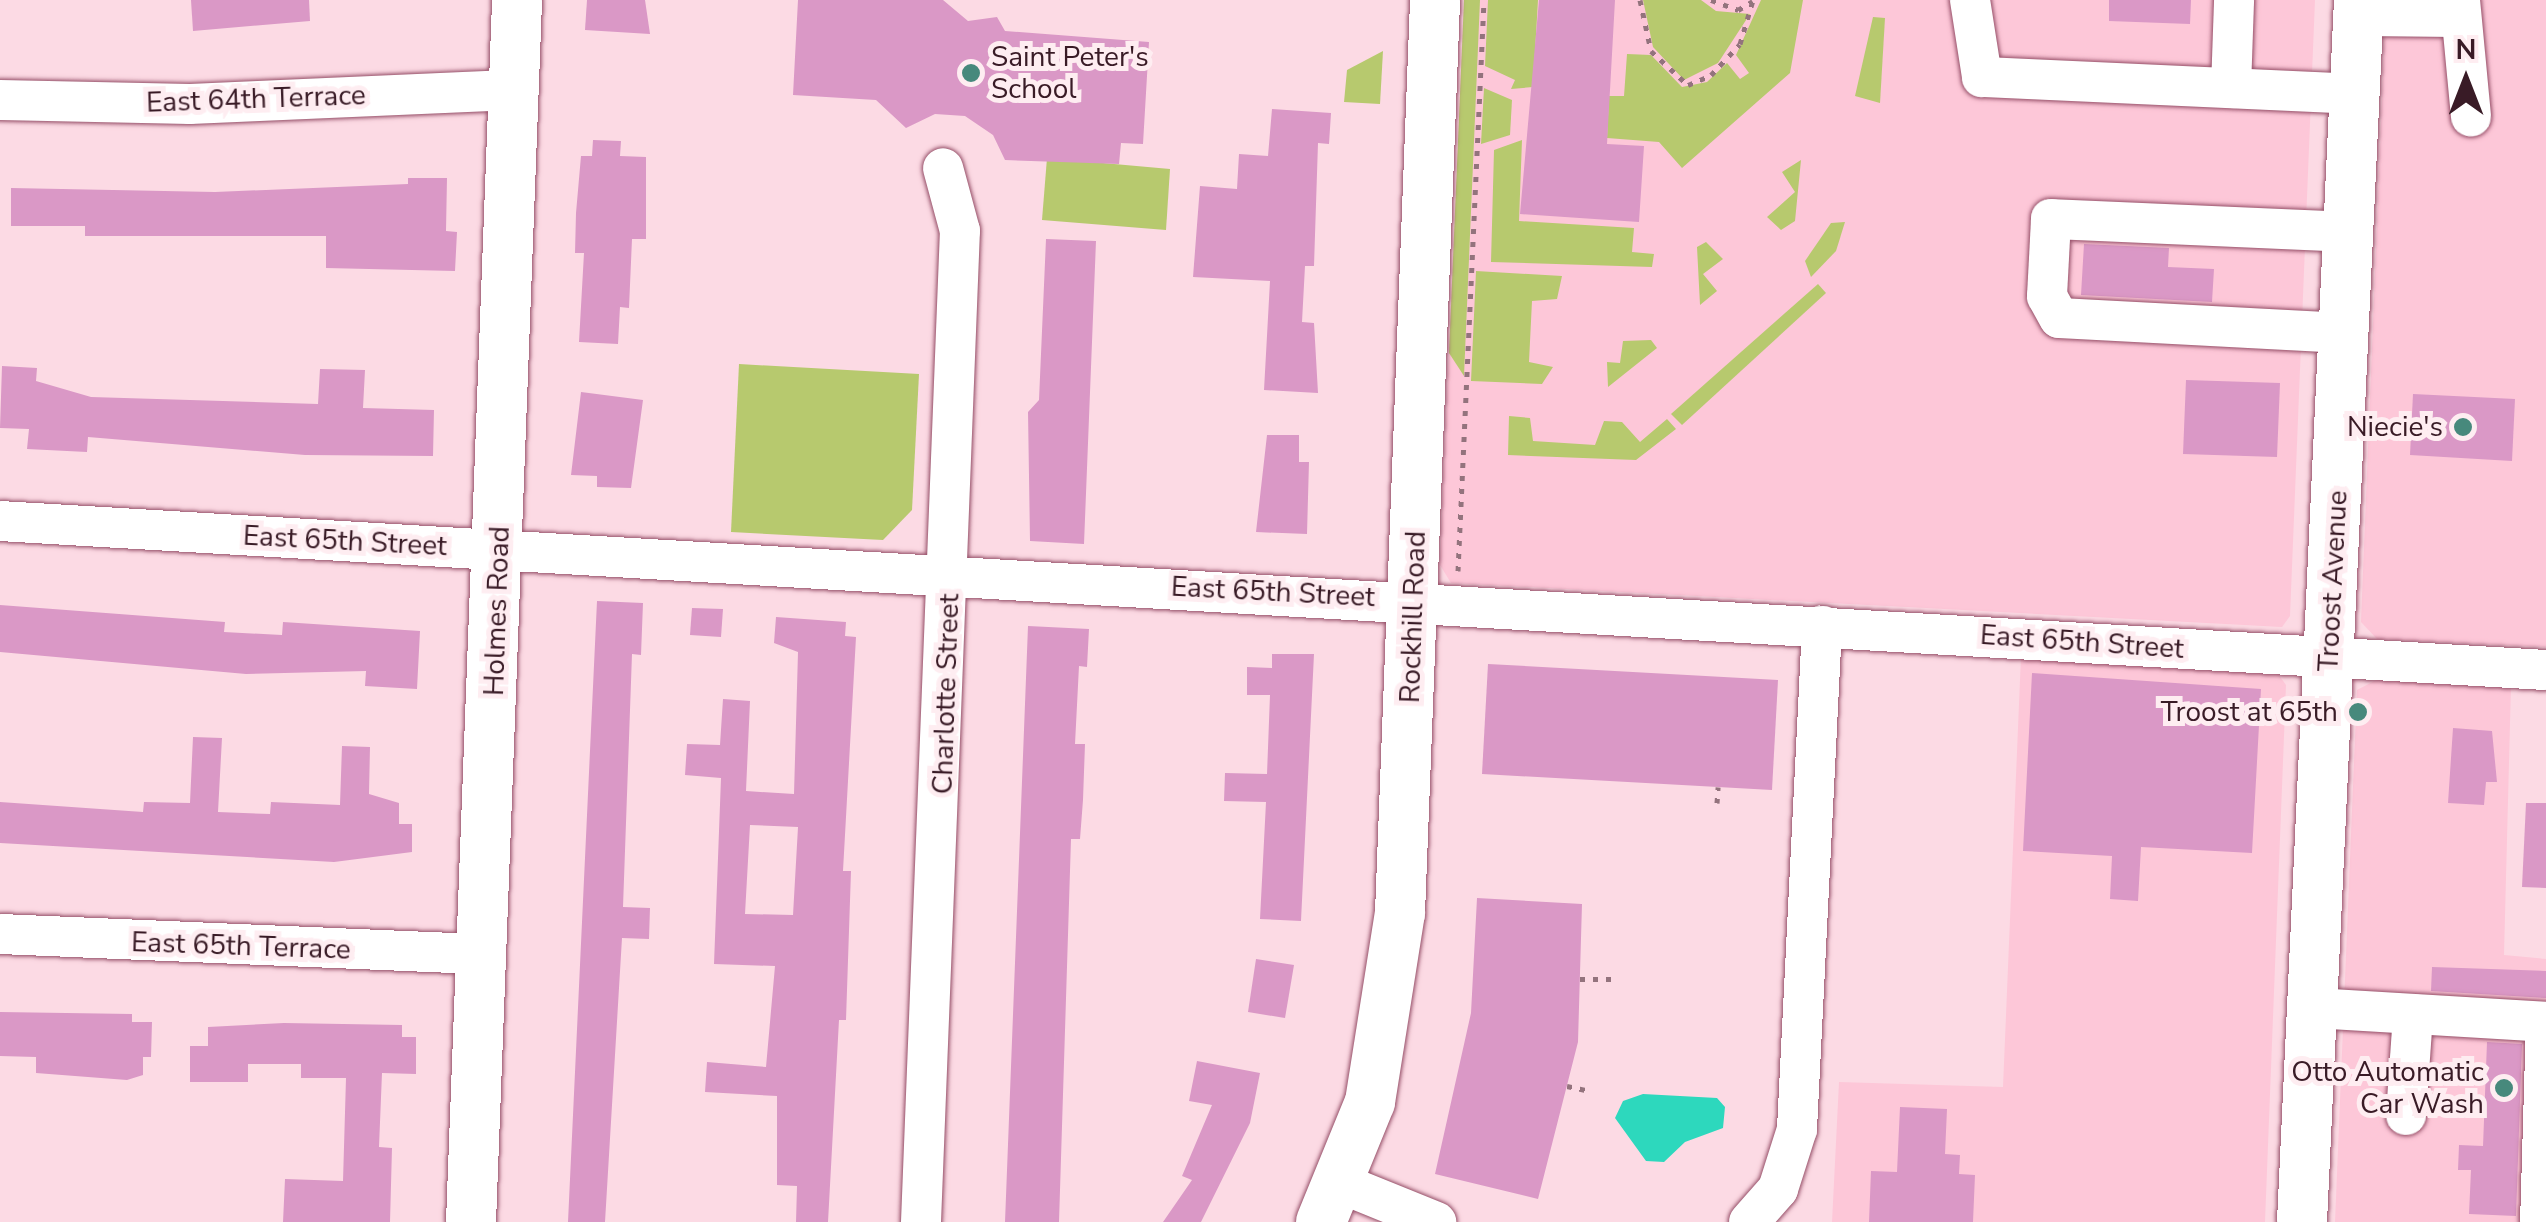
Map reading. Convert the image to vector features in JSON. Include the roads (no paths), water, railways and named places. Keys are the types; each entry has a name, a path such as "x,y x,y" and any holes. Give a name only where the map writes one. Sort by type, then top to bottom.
{"main road":[{"name":"Holmes Road","path":"472,1222 517,0"},
{"name":"Rockhill Road","path":"1331,1203 1370,1102 1391,1006 1436,592 1434,0"},
{"name":"Troost Avenue","path":"2302,1222 2359,8"}],"street":[{"path":"1970,0 1982,77 2355,94"},
{"path":"2231,88 2234,0"},
{"path":"2359,8 2460,8 2471,116"},
{"name":"East 64th Terrace","path":"0,100 190,104 512,90"},
{"name":"Charlotte Street","path":"921,1222 950,574 960,231 943,168"},
{"path":"2344,333 2059,318 2046,296 2051,219 2348,232"},
{"name":"East 65th Street","path":"0,521 950,574 1436,592 1822,626 2546,670"},
{"path":"1762,1215 1797,1129 1822,626"},
{"name":"East 65th Terrace","path":"0,934 483,954"},
{"path":"2313,1008 2546,1022 2540,1222"},
{"path":"2406,1115 2414,1014"},
{"path":"1331,1203 1436,1222"}],"place":[{"name":"Saint Peter's School","path":"971,73"},
{"name":"Niecie's","path":"2463,427"},
{"name":"Troost at 65th","path":"2358,712"},
{"name":"Otto Automatic Car Wash","path":"2504,1088"}]}
